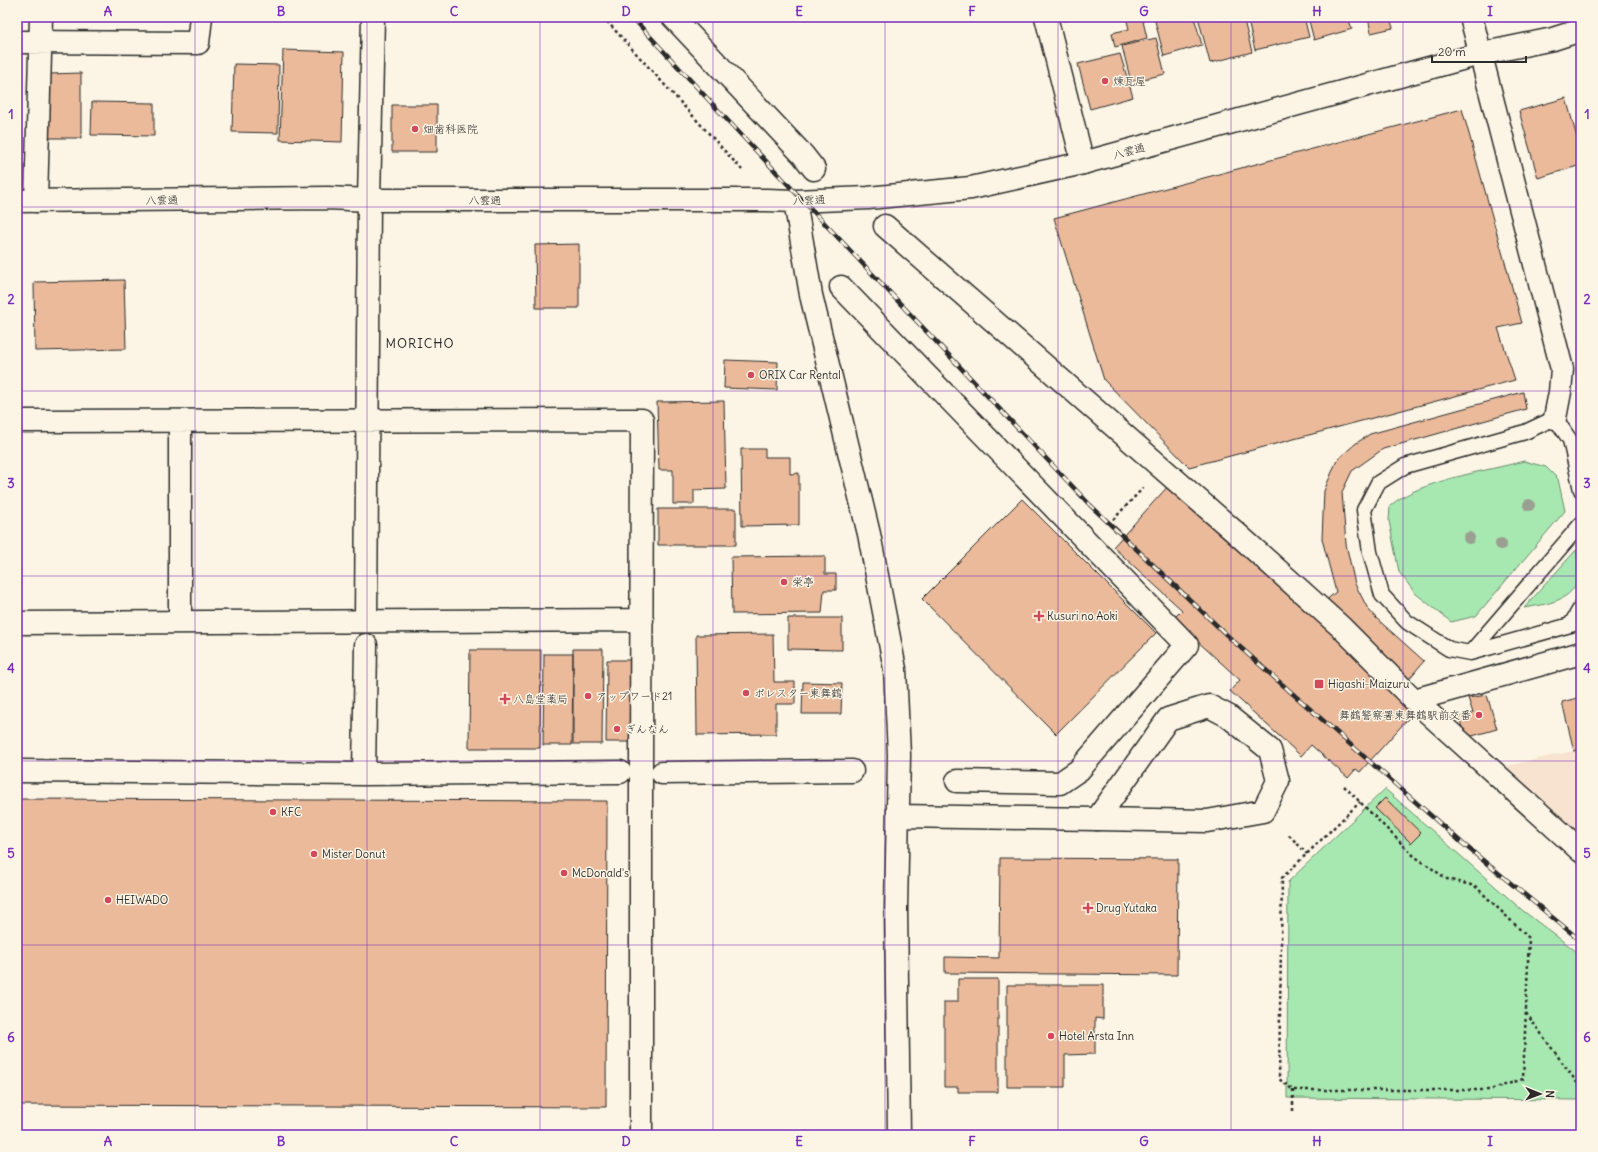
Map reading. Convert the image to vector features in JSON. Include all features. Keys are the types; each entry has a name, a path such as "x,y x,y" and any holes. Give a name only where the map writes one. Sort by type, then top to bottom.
{"street":[{"path":"26,201 41,17"},
{"path":"17,42 198,43 201,17"},
{"path":"366,622 369,200 373,17"},
{"path":"673,17 803,155 814,169"},
{"path":"1046,17 1083,163"},
{"path":"1471,17 1562,369 1560,392 1555,418"},
{"name":"八雲通","path":"26,201 328,198 369,200 767,200 795,202 868,198 971,188 1083,163 1480,54 1553,39 1581,30"},
{"path":"795,202 811,295 869,534 895,669 899,755 896,909 898,1135"},
{"path":"885,226 1161,469 1235,532 1335,622 1414,700 1581,851"},
{"path":"841,287 1187,645 1079,770 1060,783 957,781"},
{"path":"17,421 642,420 641,1135"},
{"path":"180,421 180,622"},
{"path":"17,623 642,620"},
{"path":"364,774 366,646"},
{"path":"1414,700 1581,653"},
{"path":"898,816 1207,821 1263,811 1278,781 1270,750 1228,716 1209,706 1168,719 1097,819"},
{"path":"17,771 364,774 852,771"}],"lane":[{"path":"1581,490 1570,440 1555,418 1525,432 1405,466 1378,484 1364,510 1370,552 1382,595 1407,622 1449,649 1470,653 1576,623 1581,607"},
{"path":"1470,653 1581,524"}],"path":[{"path":"603,17 742,170"},
{"path":"1089,544 1161,469"},
{"path":"1344,786 1360,802 1414,856 1447,879 1475,886 1528,938 1523,1079 1490,1090 1293,1090 1279,1079 1282,878 1360,802"},
{"path":"1289,835 1307,854"},
{"path":"1526,1013 1581,1088"},
{"path":"1293,1090 1293,1111"}],"shaded area":[{"path":"1581,749 1581,838 1502,767"}],"green space":[{"path":"1524,461 1546,467 1558,479 1565,511 1476,616 1451,622 1415,593 1399,572 1389,521 1390,506 1402,497 1435,483"},
{"path":"1576,550 1578,575 1576,584 1571,591 1558,600 1550,603 1524,608"},
{"path":"1385,789 1522,910 1581,955 1581,1100 1287,1098 1288,882"}],"building":[{"path":"1063,17 1081,17 1064,21"},
{"path":"1126,17 1142,17 1147,38 1115,47 1112,33 1129,29"},
{"path":"1154,17 1194,17 1202,45 1164,56"},
{"path":"1198,17 1243,17 1252,52 1210,63"},
{"path":"1247,17 1304,17 1309,37 1255,50"},
{"path":"1308,17 1348,17 1352,29 1314,40"},
{"path":"1368,17 1390,17 1393,28 1371,33"},
{"path":"1156,38 1165,74 1131,82 1122,46"},
{"path":"283,50 344,52 342,142 280,140"},
{"name":"煉瓦屋","path":"1120,54 1133,97 1090,109 1078,64"},
{"path":"234,64 279,65 278,133 232,132"},
{"path":"81,73 81,138 49,138 49,74"},
{"path":"1566,98 1581,152 1581,165 1538,178 1519,111"},
{"path":"92,102 154,103 154,136 91,135"},
{"name":"畑歯科医院","path":"392,105 437,105 437,152 392,152"},
{"path":"1462,109 1522,323 1498,328 1515,380 1189,467 1104,380 1054,218"},
{"path":"579,244 579,308 536,308 535,245"},
{"path":"124,280 126,349 35,351 34,282"},
{"name":"ORIX Car Rental","path":"725,360 778,362 777,390 724,388"},
{"path":"1523,392 1526,409 1383,449 1352,471 1342,492 1346,544 1355,584 1368,609 1376,618 1424,661 1409,679 1325,601 1336,592 1322,539 1324,491 1337,460 1355,444 1370,434"},
{"path":"724,401 726,489 694,490 694,504 673,504 673,470 659,470 657,402"},
{"path":"741,449 765,449 765,457 790,457 790,474 799,473 799,525 742,526"},
{"name":"Higashi-Maizuru","path":"1170,484 1393,664 1415,711 1360,772 1356,769 1348,778 1311,745 1301,756 1230,691 1240,680 1173,619 1182,610 1113,547"},
{"name":"Kusuri no Aoki","path":"1022,499 1156,633 1056,734 922,599"},
{"path":"658,509 736,509 736,545 658,545"},
{"name":"栄亭","path":"825,556 825,574 836,574 836,590 824,590 822,613 732,614 731,557"},
{"path":"788,618 842,618 842,650 788,649"},
{"name":"ポレスター東舞鶴","path":"773,634 774,682 795,682 795,704 776,704 776,734 697,735 696,635"},
{"name":"アップワード21","path":"573,649 603,649 602,744 573,744"},
{"name":"八島堂薬局","path":"470,650 541,650 540,748 469,748"},
{"path":"544,654 573,654 572,745 543,745"},
{"path":"607,660 631,660 630,742 606,742"},
{"path":"803,682 842,683 841,714 802,714"},
{"name":"舞鶴警察署東舞鶴駅前交番","path":"1487,695 1497,729 1465,738 1459,717 1473,713 1468,698"},
{"path":"1581,697 1581,749 1574,751 1562,702"},
{"path":"1385,798 1421,833 1411,843 1375,808"},
{"path":"17,799 607,801 606,1107 17,1105"},
{"name":"Drug Yutaka","path":"1000,858 1178,859 1177,975 945,973 945,957 999,958"},
{"path":"958,979 998,979 998,1092 958,1092 958,1087 944,1087 944,1002 958,1002"},
{"name":"Hotel Arsta Inn","path":"1007,985 1103,985 1103,1019 1095,1018 1095,1054 1065,1055 1065,1087 1007,1087"}],"railway":[{"path":"632,17 1090,505 1232,640 1462,843 1581,941"}],"place":[{"name":"煉瓦屋","path":"1105,81"},
{"name":"畑歯科医院","path":"415,129"},
{"name":"ORIX Car Rental","path":"751,375"},
{"name":"栄亭","path":"784,582"},
{"name":"Kusuri no Aoki","path":"1039,616"},
{"name":"Higashi-Maizuru","path":"1319,684"},
{"name":"ポレスター東舞鶴","path":"746,693"},
{"name":"アップワード21","path":"588,696"},
{"name":"八島堂薬局","path":"505,699"},
{"name":"舞鶴警察署東舞鶴駅前交番","path":"1479,715"},
{"name":"ぎんなん","path":"617,729"},
{"name":"KFC","path":"273,812"},
{"name":"Mister Donut","path":"314,854"},
{"name":"McDonald's","path":"564,873"},
{"name":"HEIWADO","path":"108,900"},
{"name":"Drug Yutaka","path":"1088,908"},
{"name":"Hotel Arsta Inn","path":"1051,1036"}],"district":[{"name":"MORICHO","path":"420,343"}]}
